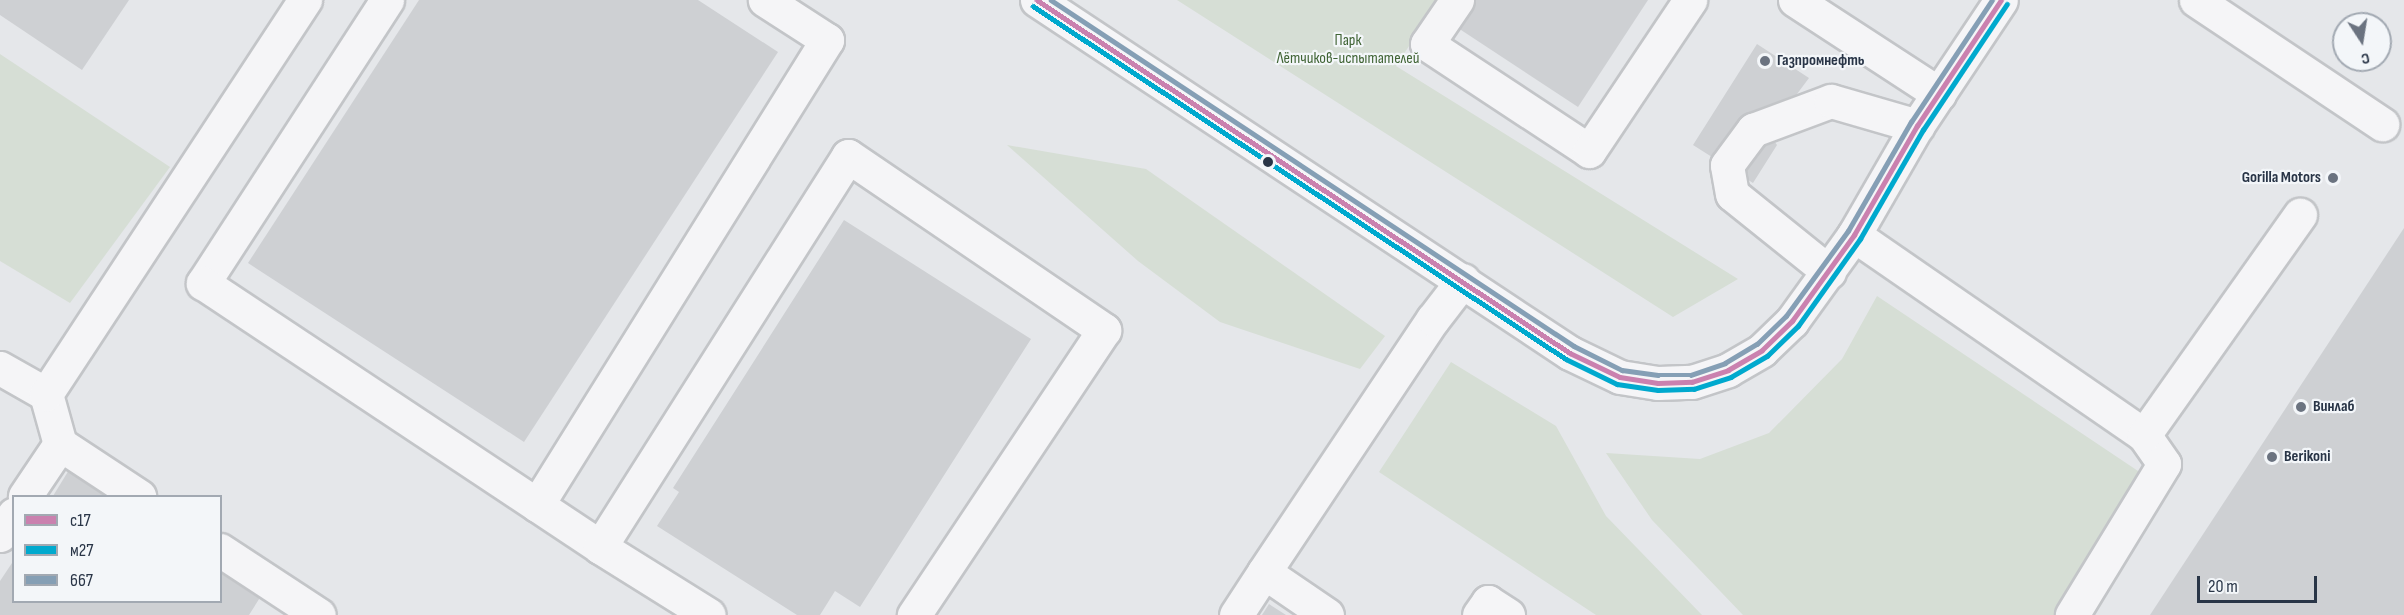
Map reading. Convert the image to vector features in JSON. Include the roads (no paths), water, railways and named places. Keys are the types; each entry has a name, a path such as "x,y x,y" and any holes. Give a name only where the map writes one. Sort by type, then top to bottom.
{"street":[{"path":"46,394 305,0"},
{"path":"387,0 203,283 600,547 709,615"},
{"path":"537,505 827,39 765,0"},
{"path":"1037,0 1570,353 1620,377 1658,383 1692,382 1728,370 1762,350 1792,321 1854,235 1917,126 2001,0"},
{"path":"1457,0 1427,44 1589,151 1690,0"},
{"path":"1794,0 1939,94"},
{"path":"2196,0 2382,124"},
{"path":"1828,272 1732,195 1727,165 1753,130 1831,101 1917,126"},
{"path":"600,547 848,156 1104,330 914,615"},
{"path":"2144,435 2300,215"},
{"path":"1854,235 2144,435 2164,464 2072,615"},
{"path":"1236,615 1432,319 1463,280"},
{"path":"0,368 46,394 60,444 137,495"},
{"path":"26,495 60,444"},
{"path":"0,535 12,517"},
{"path":"222,551 319,615"},
{"path":"1264,572 1327,615"},
{"path":"1479,615 1488,602 1508,615"}],"place":[{"name":"Газпромнефть","path":"1765,61"},
{"name":"Gorilla Motors","path":"2333,178"},
{"name":"Винлаб","path":"2301,407"},
{"name":"Berikoni","path":"2272,457"}],"park label":[{"name":"Парк Лётчиков-испытателей","path":"1348,50"}]}
